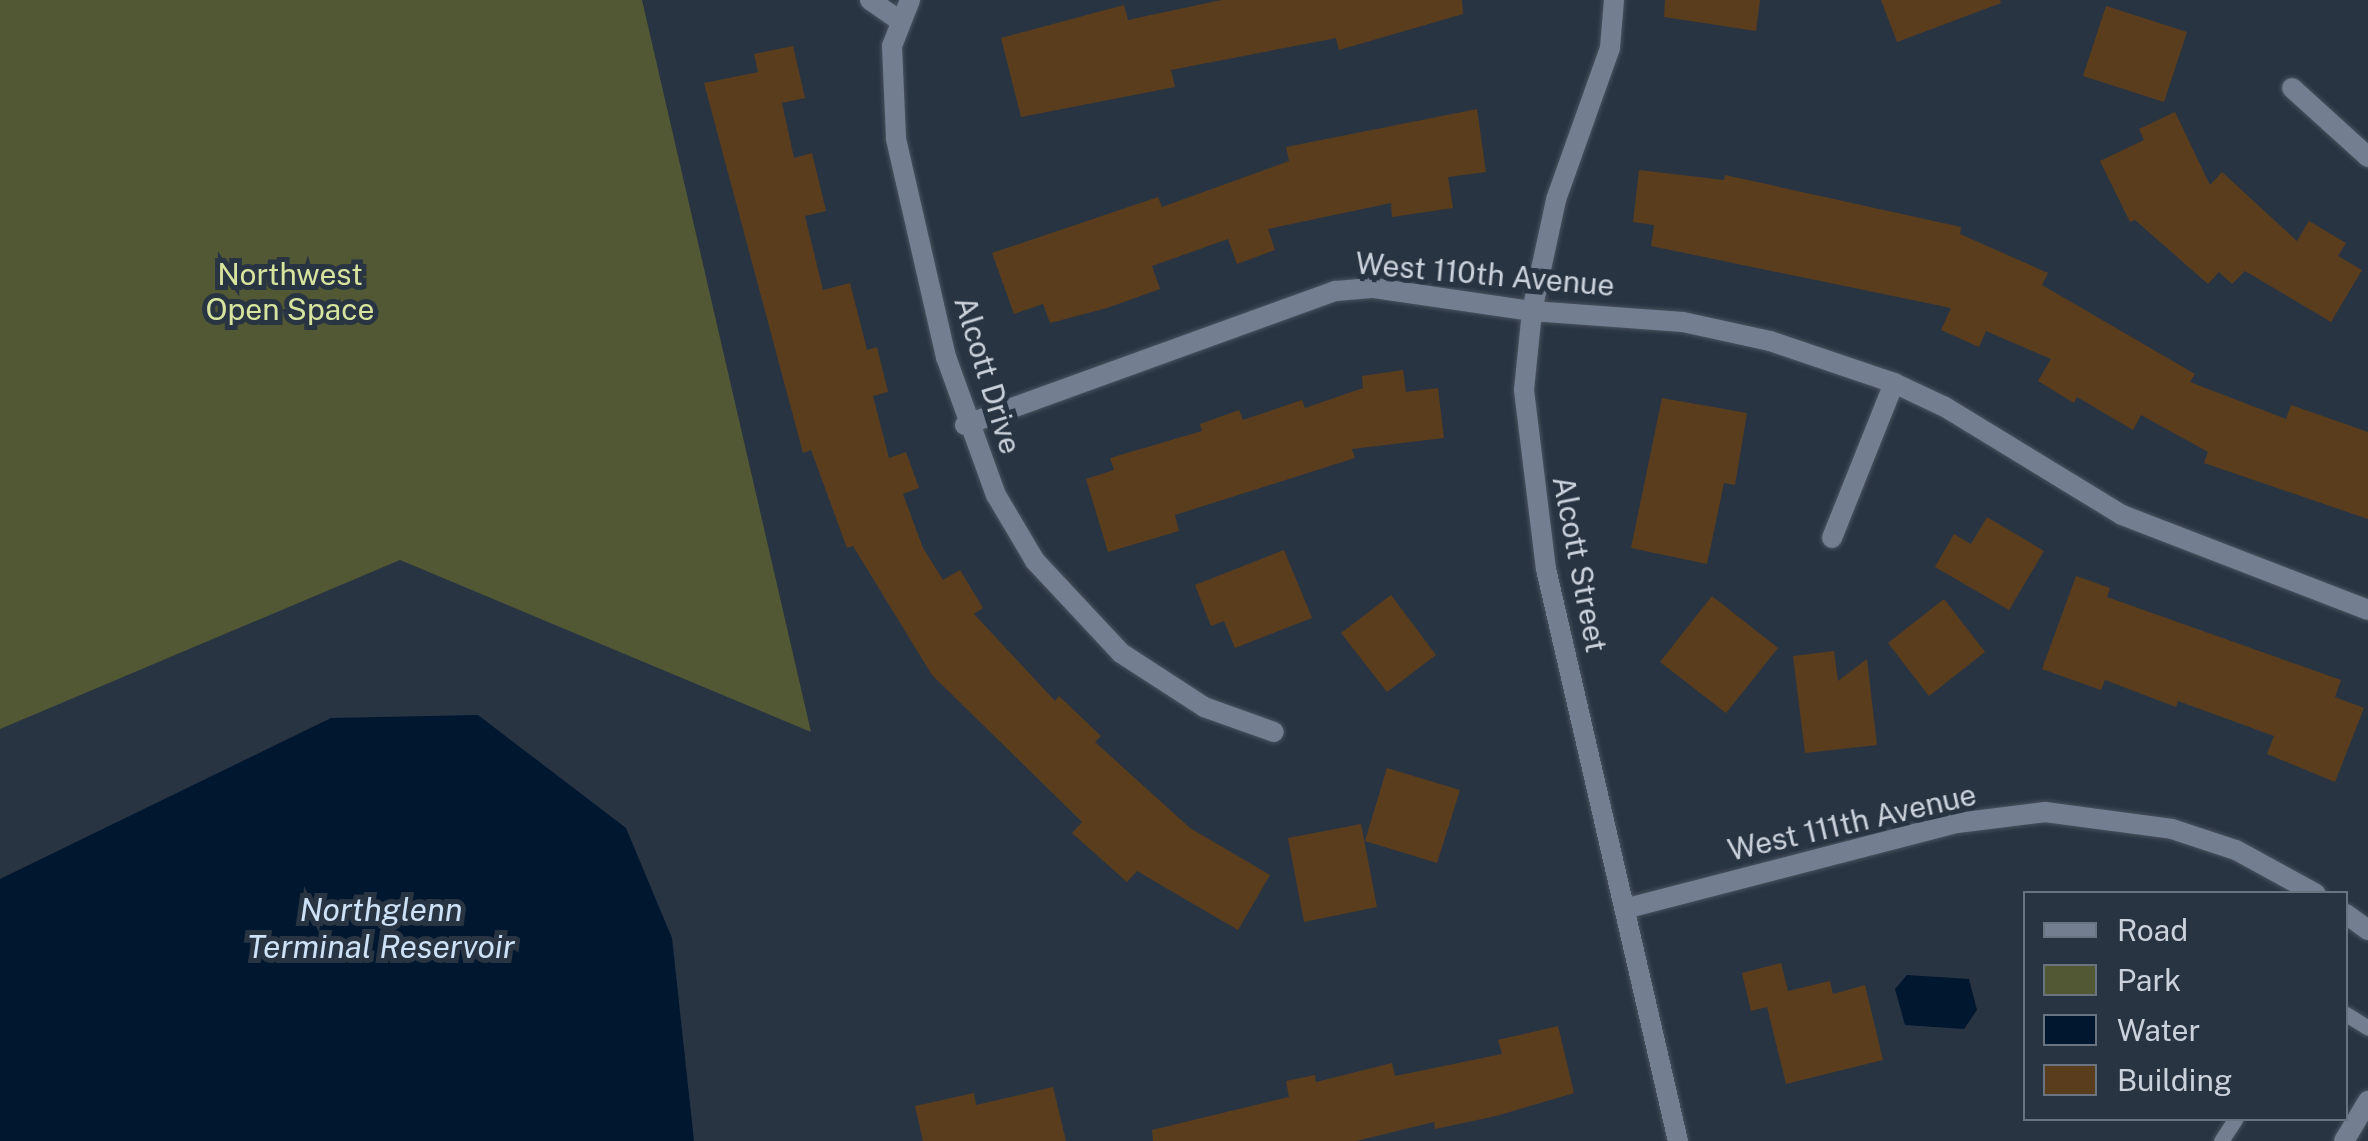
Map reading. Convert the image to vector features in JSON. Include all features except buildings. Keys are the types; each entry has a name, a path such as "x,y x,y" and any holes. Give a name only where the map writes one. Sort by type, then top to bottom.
{"street":[{"path":"870,0 897,19 910,0"},
{"name":"Alcott Street","path":"1614,0 1610,48 1556,200 1532,311 1524,390 1546,569 1628,908 1678,1141"},
{"name":"Alcott Drive","path":"897,19 890,91 896,139 966,425 1026,544 1080,616 1121,653 1204,707 1274,732"},
{"path":"2292,88 2368,158"},
{"name":"West 110th Avenue","path":"966,425 1336,291 1374,288 1532,311 1683,322 1770,341 1894,383 1945,407 2122,515 2368,610"},
{"path":"1832,538 1894,383"},
{"name":"West 111th Avenue","path":"1628,908 1956,822 2044,812 2172,828 2236,850 2311,891"},
{"path":"2344,1141 2368,1101"}],"green space":[{"name":"Northwest Open Space","path":"0,0 642,0 811,732 400,560 0,729"}],"water":[{"name":"Northglenn Terminal Reservoir","path":"478,715 626,828 672,938 694,1141 0,1141 0,879 331,718"},
{"path":"1907,975 1969,979 1977,1010 1964,1029 1905,1025 1895,989"}]}
